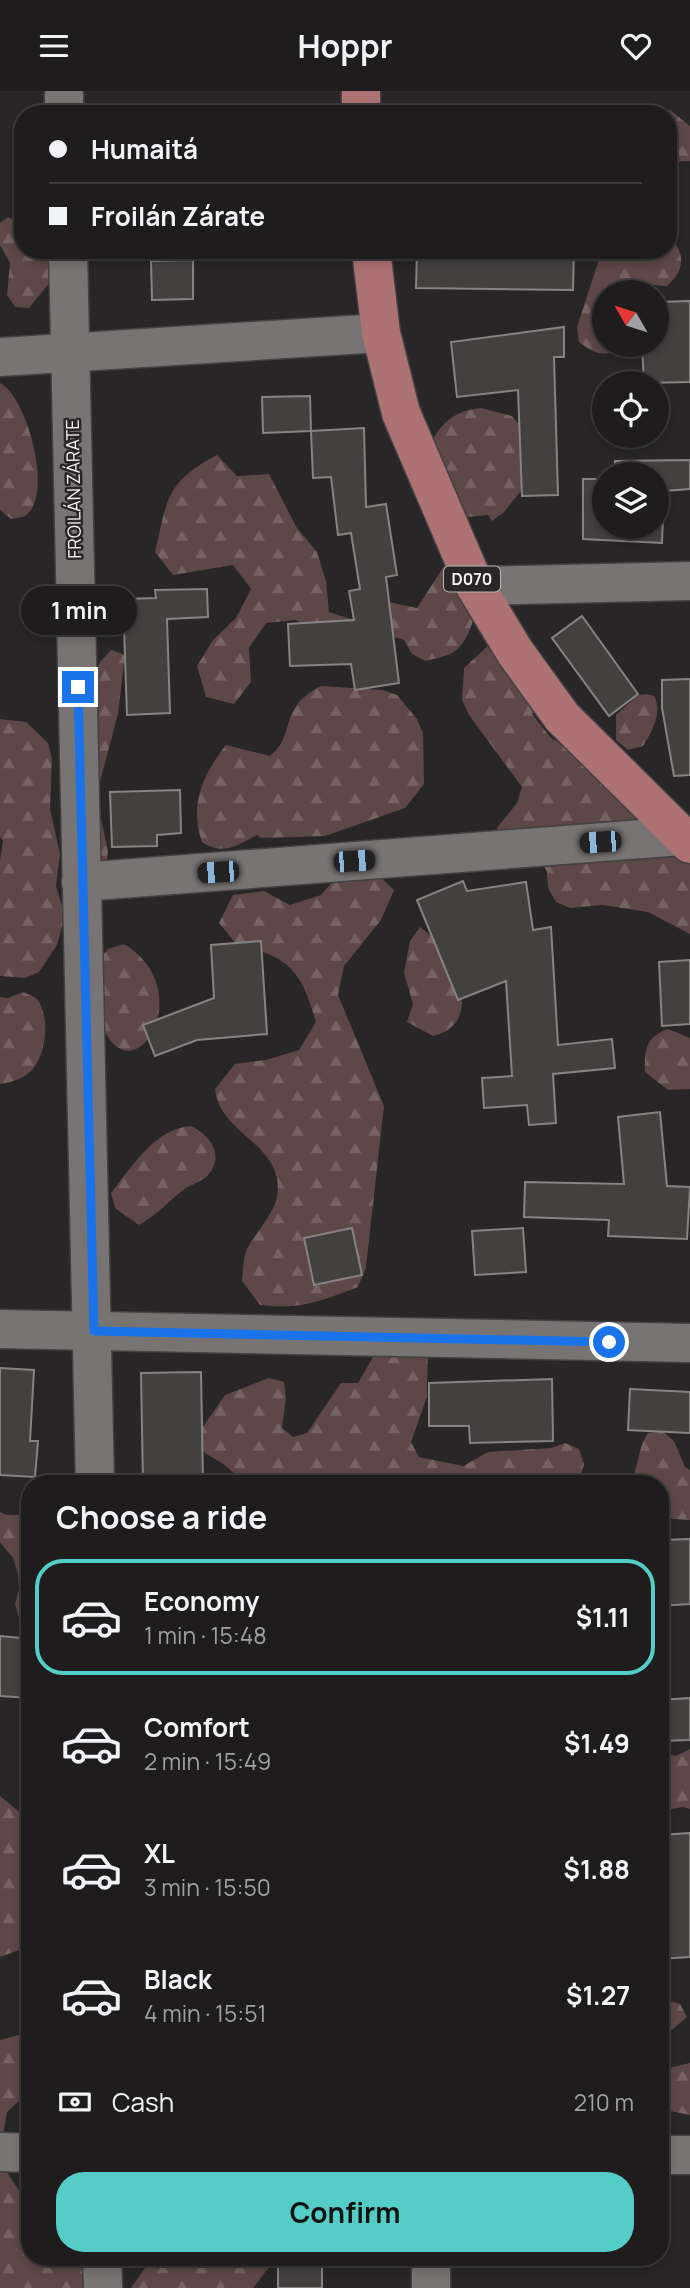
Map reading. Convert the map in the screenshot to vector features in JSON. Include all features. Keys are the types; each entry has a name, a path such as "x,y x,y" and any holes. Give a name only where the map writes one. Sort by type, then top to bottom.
{"main road":[{"name":"D070","path":"372,259 381,333 401,413 475,586 515,652 562,717 686,840"}],"street":[{"name":"FROILÁN ZÁRATE","path":"68,259 81,882 94,1331 95,1475"},
{"path":"0,357 381,333"},
{"path":"475,586 690,582"},
{"path":"81,882 686,840"},
{"path":"0,1329 690,1343"},
{"path":"0,2152 21,2153"},
{"path":"669,2155 690,2155"},
{"path":"102,2266 103,2288"},
{"path":"431,2266 431,2288"}],"green space":[{"path":"677,116 690,126 690,161 677,162"},
{"path":"8,217 14,221 14,259 57,259 59,271 29,308 15,307 7,295 10,263 0,245 0,223"},
{"path":"677,247 681,262 669,284 669,280 592,280 599,259 677,259"},
{"path":"592,281 592,350 579,342 577,327"},
{"path":"0,383 19,406 34,446 37,468 38,488 34,504 25,516 11,519 0,510"},
{"path":"481,408 512,416 521,427 524,487 504,512 492,521 488,515 458,518 432,441 452,418 465,411"},
{"path":"217,455 237,476 269,474 297,528 317,552 326,581 329,612 357,621 384,601 417,608 444,566 466,584 474,599 473,621 467,637 452,653 425,661 412,654 404,640 390,636 350,642 295,620 266,623 249,648 251,682 234,704 206,697 197,666 213,640 236,618 251,589 233,565 173,575 155,552 171,494 187,474"},
{"path":"489,645 537,707 532,714 551,738 605,769 690,854 690,934 648,912 602,905 570,908 556,902 548,888 547,872 540,858 498,844 497,828 517,803 522,787 469,715 462,700 464,668"},
{"path":"111,650 125,655 118,714 98,789 108,851 106,866 99,868 94,678 100,662"},
{"path":"321,686 383,690 397,695 417,719 423,733 424,784 405,808 325,836 261,838 257,835 236,846 223,849 202,842 197,815 200,791 211,767 226,745 270,756 283,739 298,703"},
{"path":"638,695 654,696 656,702 655,722 643,746 628,750 616,740 616,715"},
{"path":"0,719 26,722 48,743 52,758 50,809 60,854 56,886 65,916 57,945 39,972 25,978 0,976 0,861 3,841 0,837"},
{"path":"373,870 394,890 381,920 344,966 338,995 384,1106 366,1267 358,1287 333,1296 299,1305 260,1305 242,1281 244,1260 247,1249 275,1203 277,1179 272,1164 219,1105 215,1089 235,1064 266,1060 299,1050 316,1022 305,991 291,969 270,955 238,946 219,923 233,895 264,891 290,905 321,895 342,871"},
{"path":"420,927 432,937 453,967 460,985 462,1001 459,1016 450,1028 433,1036 407,1022 413,1004 404,973 410,941"},
{"path":"124,944 146,964 157,986 159,1009 154,1029 144,1043 131,1050 117,1047 104,1030 87,973 108,949"},
{"path":"23,992 36,998 41,1006 45,1026 43,1047 30,1072 19,1079 0,1084 0,997 8,998"},
{"path":"668,1029 690,1038 690,1089 668,1090 645,1072 648,1045 655,1036"},
{"path":"191,1126 204,1134 213,1146 214,1167 206,1177 185,1189 139,1225 115,1208 111,1193 155,1141 178,1128"},
{"path":"428,1346 427,1397 411,1442 419,1457 463,1466 488,1452 551,1448 565,1443 579,1449 584,1464 581,1475 235,1475 229,1468 197,1447 198,1434 225,1395 269,1378 284,1382 286,1398 282,1428 293,1437 307,1433 341,1383 358,1383 373,1357 385,1347"},
{"path":"662,1431 674,1441 685,1467 690,1470 690,1520 669,1519 669,1475 633,1475 648,1433"},
{"path":"0,1512 21,1514 21,1619 15,1604 19,1589 18,1574 13,1558 0,1542"},
{"path":"690,1749 690,1809 683,1807 669,1809 669,1755 676,1756"},
{"path":"0,1796 21,1813 21,1949 0,1957"},
{"path":"669,2001 680,2004 687,2017 669,2032"},
{"path":"21,2034 21,2099 7,2112 0,2152 0,2040"},
{"path":"690,2063 690,2115 669,2111 669,2068"},
{"path":"0,2162 21,2194 21,2266 82,2266 83,2288 0,2288"},
{"path":"146,2266 270,2266 253,2288 131,2288"}],"building":[{"path":"417,259 574,259 573,290 416,288"},
{"path":"193,260 193,299 152,300 151,261"},
{"path":"690,301 690,382 669,382 669,371 643,371 643,357 669,357 669,302"},
{"path":"564,327 564,357 554,357 558,495 522,496 518,390 457,397 451,342"},
{"path":"310,396 311,431 263,433 262,397"},
{"path":"364,428 366,507 386,504 397,575 386,577 399,683 355,690 351,664 290,666 288,624 354,620 349,591 360,589 351,533 338,535 331,477 313,478 311,431"},
{"path":"690,460 690,489 669,491 669,462 615,461"},
{"path":"583,479 592,479 592,539 662,539 662,543 583,539"},
{"path":"207,589 208,617 167,619 170,713 127,715 123,599 156,598 155,590"},
{"path":"582,616 638,694 609,716 552,638"},
{"path":"690,679 690,775 674,776 662,708 662,680"},
{"path":"180,790 181,833 157,835 157,846 112,847 110,792"},
{"path":"463,881 467,891 526,882 533,930 551,927 558,1045 612,1039 615,1068 553,1074 556,1123 529,1125 527,1105 484,1108 482,1078 512,1076 506,981 458,1000 417,900"},
{"path":"261,941 267,1034 197,1040 155,1056 143,1025 214,998 211,945"},
{"path":"690,960 690,1024 662,1026 659,962"},
{"path":"660,1112 667,1186 690,1187 687,1239 608,1236 609,1220 524,1217 525,1182 624,1184 618,1117"},
{"path":"352,1228 362,1275 314,1285 304,1238"},
{"path":"523,1228 526,1272 475,1275 472,1231"},
{"path":"0,1368 34,1370 30,1441 38,1441 35,1475 0,1475"},
{"path":"201,1372 203,1475 143,1475 141,1373"},
{"path":"552,1379 553,1441 470,1443 469,1426 429,1426 429,1383"},
{"path":"630,1389 690,1392 690,1433 628,1430"},
{"path":"690,1539 690,1604 669,1605 669,1540"},
{"path":"0,1636 21,1638 21,1697 0,1696"},
{"path":"690,1698 690,1740 669,1741 669,1699"},
{"path":"690,1833 690,1957 669,1958 669,1834"},
{"path":"278,2266 322,2266 322,2288 278,2288"}],"route":[{"path":"78,687 94,1331 609,1342"}]}
